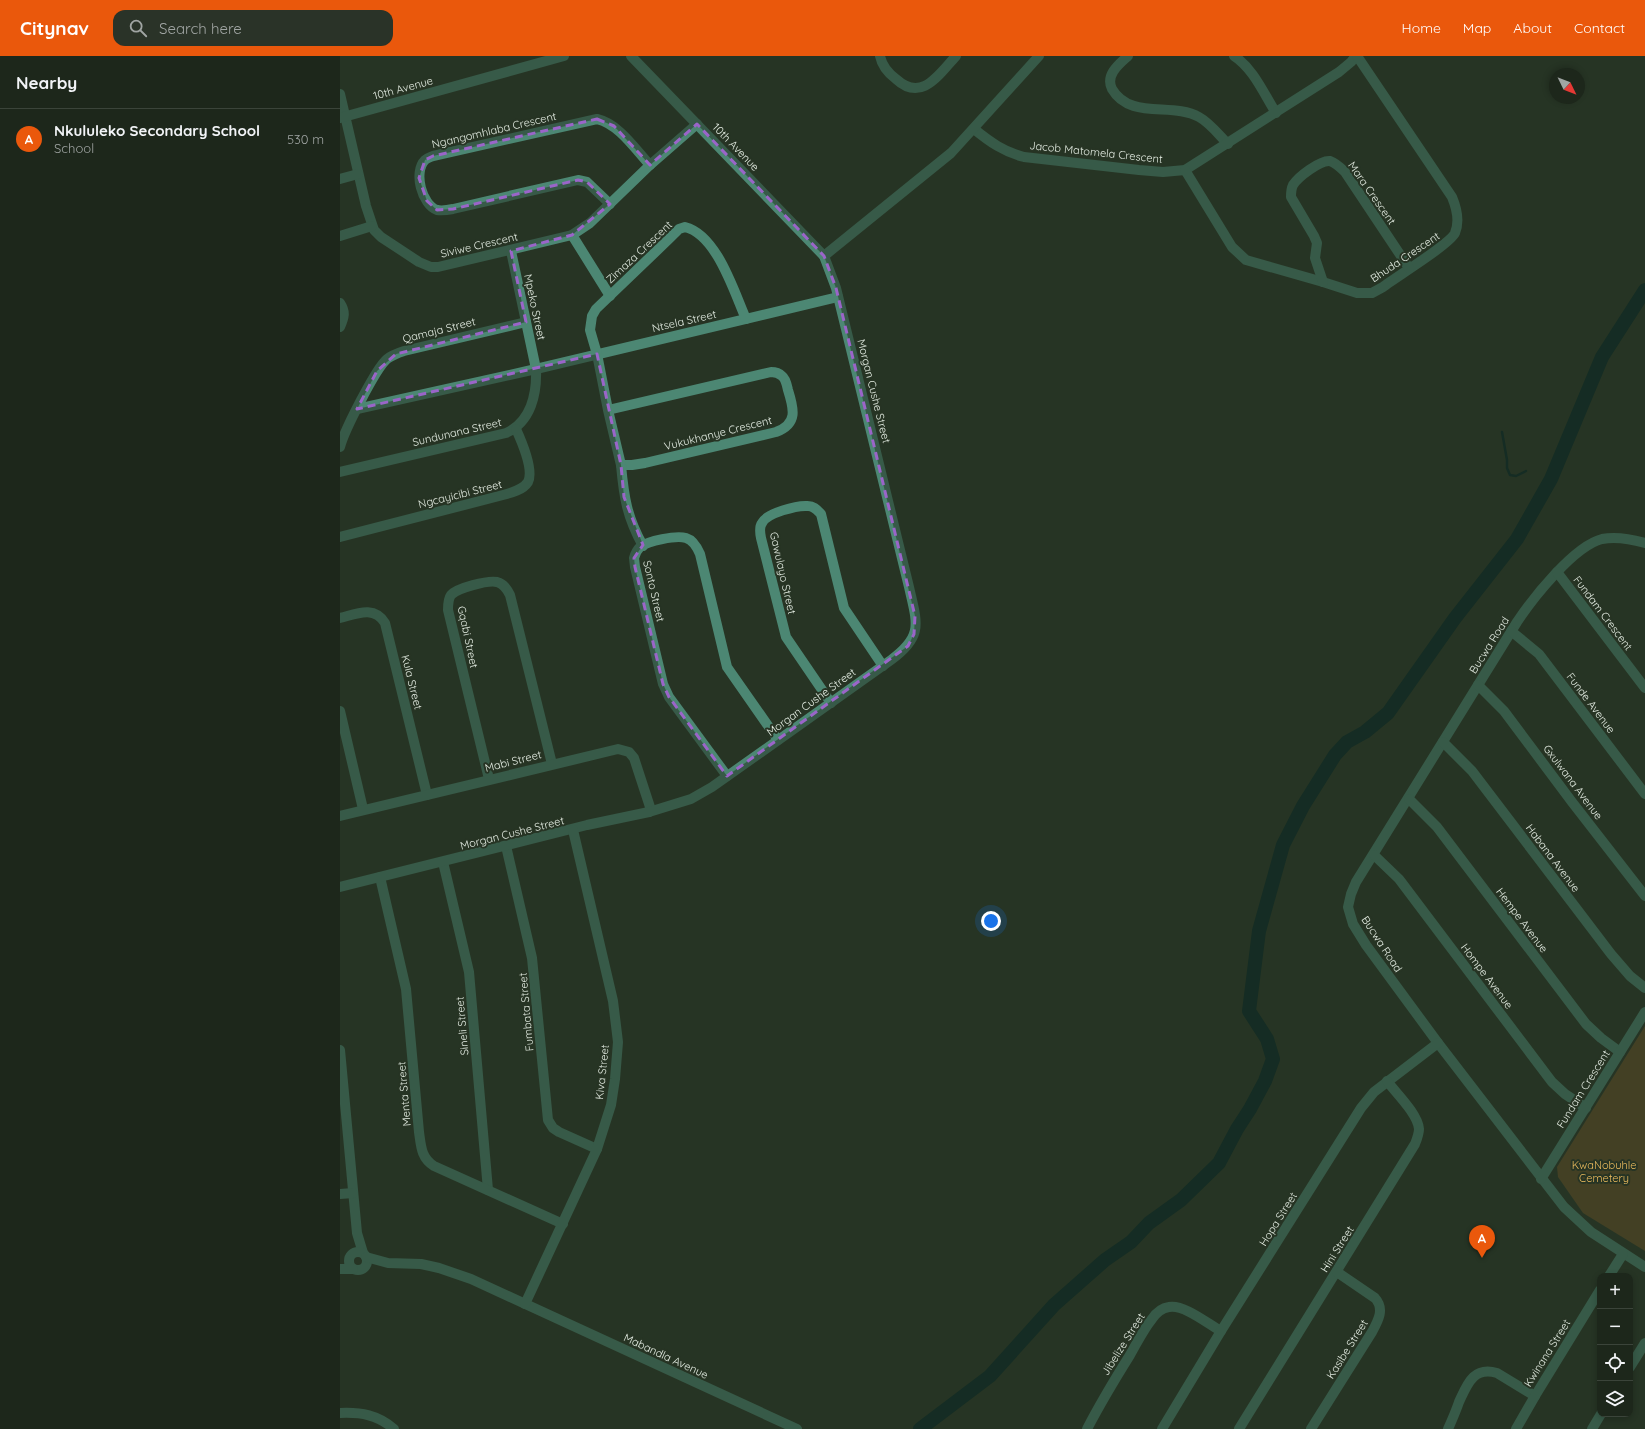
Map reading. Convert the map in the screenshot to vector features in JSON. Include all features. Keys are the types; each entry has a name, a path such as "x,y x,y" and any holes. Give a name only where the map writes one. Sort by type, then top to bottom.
{"street":[{"name":"10th Avenue","path":"342,117 564,56"},
{"name":"10th Avenue","path":"631,56 824,256"},
{"path":"880,56 883,65 891,75 907,88 924,87 932,83 956,56"},
{"path":"824,256 939,164 974,129 1039,56"},
{"path":"1128,56 1112,73 1110,80 1111,86 1123,102 1138,107 1174,110 1199,117 1228,144"},
{"path":"1234,56 1243,62 1250,71 1276,113"},
{"name":"Jacob Matomela Crescent","path":"974,129 1000,148 1011,154 1024,157 1163,172 1185,170 1339,72 1356,56"},
{"name":"Bhuda Crescent","path":"1185,170 1232,247 1246,260 1356,293 1372,293 1383,287 1450,240 1457,226 1457,210 1452,197 1356,56"},
{"name":"Siviwe Crescent","path":"340,94 342,117 372,226 380,237 419,262 431,267 438,267 511,251 572,235 590,223 650,165 697,124"},
{"name":"Ngangomhlaba Crescent","path":"610,204 587,182 578,180 453,209 441,210 429,205 423,194 419,178 421,167 425,160 433,156 597,119 614,126 650,165"},
{"name":"Mara Crescent","path":"1323,282 1314,258 1317,243 1291,197 1291,191 1294,184 1302,176 1318,164 1325,162 1337,164 1345,172 1409,268"},
{"path":"340,178 358,174"},
{"path":"340,236 372,226"},
{"name":"Zimaza Crescent","path":"597,354 590,324 596,309 670,238 685,226 697,231 720,261 746,319"},
{"path":"572,235 610,296"},
{"name":"Mpeko Street","path":"511,251 536,369"},
{"name":"Morgan Cushe Street","path":"340,887 573,830 587,825 650,812 691,799 712,787 883,666 908,646 914,634 915,616 838,297 824,256"},
{"name":"Ntsela Street","path":"358,409 536,369 838,297"},
{"path":"340,303 344,312 340,327"},
{"name":"Qamaja Street","path":"340,446 377,371 387,359 396,354 526,322"},
{"path":"597,354 621,465 624,497 632,523 643,546"},
{"name":"Sundunana Street","path":"340,472 506,433 516,429 524,418 532,402 536,382 536,369"},
{"name":"Vukukhanye Crescent","path":"608,410 771,372 783,376 792,405 793,416 790,423 781,430 632,466 621,465"},
{"name":"Ngcayicibi Street","path":"340,536 503,495 524,487 529,477 528,460 516,429"},
{"name":"Gawulayo Street","path":"831,703 786,637 761,538 760,526 768,516 801,506 810,506 817,509 821,514 844,608 883,666"},
{"name":"Sonto Street","path":"727,776 669,697 663,684 635,568 634,558 636,553 643,546 660,540 677,537 691,540 697,547 700,554 727,667 778,740"},
{"name":"Bucwa Road","path":"1645,543 1618,537 1597,541 1582,550 1557,572 1532,601 1511,631 1356,882 1348,907 1353,924 1366,945 1438,1043 1564,1207 1583,1226 1623,1254 1645,1267"},
{"name":"Fundam Crescent","path":"1557,572 1645,688"},
{"name":"Gqabi Street","path":"489,779 448,610 451,595 461,589 494,582 505,587 510,595 552,764"},
{"name":"Kula Street","path":"340,618 370,612 378,614 385,623 427,795"},
{"name":"Funde Avenue","path":"1511,631 1539,654 1645,794"},
{"name":"Gxulwana Avenue","path":"1478,686 1504,711 1645,896"},
{"path":"340,711 364,810"},
{"name":"Habana Avenue","path":"1443,742 1472,771 1610,954 1630,976 1645,988"},
{"name":"Mabi Street","path":"340,816 618,749 626,750 632,754 636,762 650,807 650,812"},
{"name":"Hempe Avenue","path":"1409,798 1437,827 1579,1016 1600,1038 1620,1052"},
{"name":"Kiva Street","path":"525,1304 597,1149 611,1105 617,1057 617,1030 613,1001 573,830"},
{"name":"Fumbata Street","path":"506,846 533,964 548,1120 553,1128 559,1132 597,1149"},
{"name":"Hompe Avenue","path":"1374,855 1399,879 1552,1082 1565,1094 1586,1108"},
{"name":"Sineli Street","path":"443,862 469,972 488,1190"},
{"name":"Menta Street","path":"380,877 403,969 407,995 422,1154 427,1161 434,1166 563,1224"},
{"name":"Fundam Crescent","path":"1542,1179 1645,1012"},
{"name":"Hopa Street","path":"1162,1429 1221,1331 1361,1108 1374,1092 1387,1081 1438,1043"},
{"path":"340,1050 343,1128 353,1193 357,1233 355,1256 349,1264 353,1269"},
{"name":"Hini Street","path":"1239,1429 1408,1156 1418,1136 1419,1131 1416,1119 1387,1081"},
{"path":"340,1194 353,1193"},
{"path":"1611,1273 1623,1254"},
{"path":"355,1256 388,1263"},
{"path":"355,1256 367,1262 365,1267"},
{"path":"340,1269 359,1270 365,1267 388,1263"},
{"name":"Mabandla Avenue","path":"388,1263 416,1264 439,1268 471,1279 797,1429"},
{"name":"Kasibe Street","path":"1311,1429 1378,1322 1381,1312 1375,1298 1337,1272"},
{"name":"Kwinana Street","path":"1516,1429 1534,1396 1597,1295"},
{"name":"Jibelize Street","path":"1087,1429 1140,1337 1152,1319 1164,1308 1170,1306 1178,1307 1221,1331"},
{"path":"1633,1362 1645,1343"},
{"path":"1448,1429 1468,1383 1480,1373 1491,1371 1497,1373 1534,1396"},
{"path":"340,1413 364,1413 376,1417 394,1429"},
{"path":"1592,1429 1599,1417"}],"highlighted area":[{"path":"597,119 614,126 650,165 697,124 824,256 836,288 915,616 914,634 908,646 727,776 669,697 663,684 635,567 634,558 643,545 624,497 621,465 597,354 357,409 377,371 396,354 526,322 511,251 572,235 610,204 587,182 578,180 453,209 437,210 427,201 419,178 425,160 433,156"}],"green space":[{"name":"KwaNobuhle Cemetery","path":"1645,1026 1645,1251 1583,1213 1558,1177 1557,1167"}],"waterway":[{"path":"920,1429 990,1376 1054,1305 1105,1260 1131,1242 1149,1223 1181,1200 1219,1163 1265,1081 1273,1059 1267,1039 1249,1011 1259,931 1283,845 1303,806 1335,755 1347,742 1365,732 1388,713 1455,618 1517,539 1551,479 1602,357 1645,290"},
{"path":"1502,432 1507,468 1510,475 1516,476 1526,471"}],"place":[{"name":"Nkululeko Secondary School","path":"1482,1258"}]}
